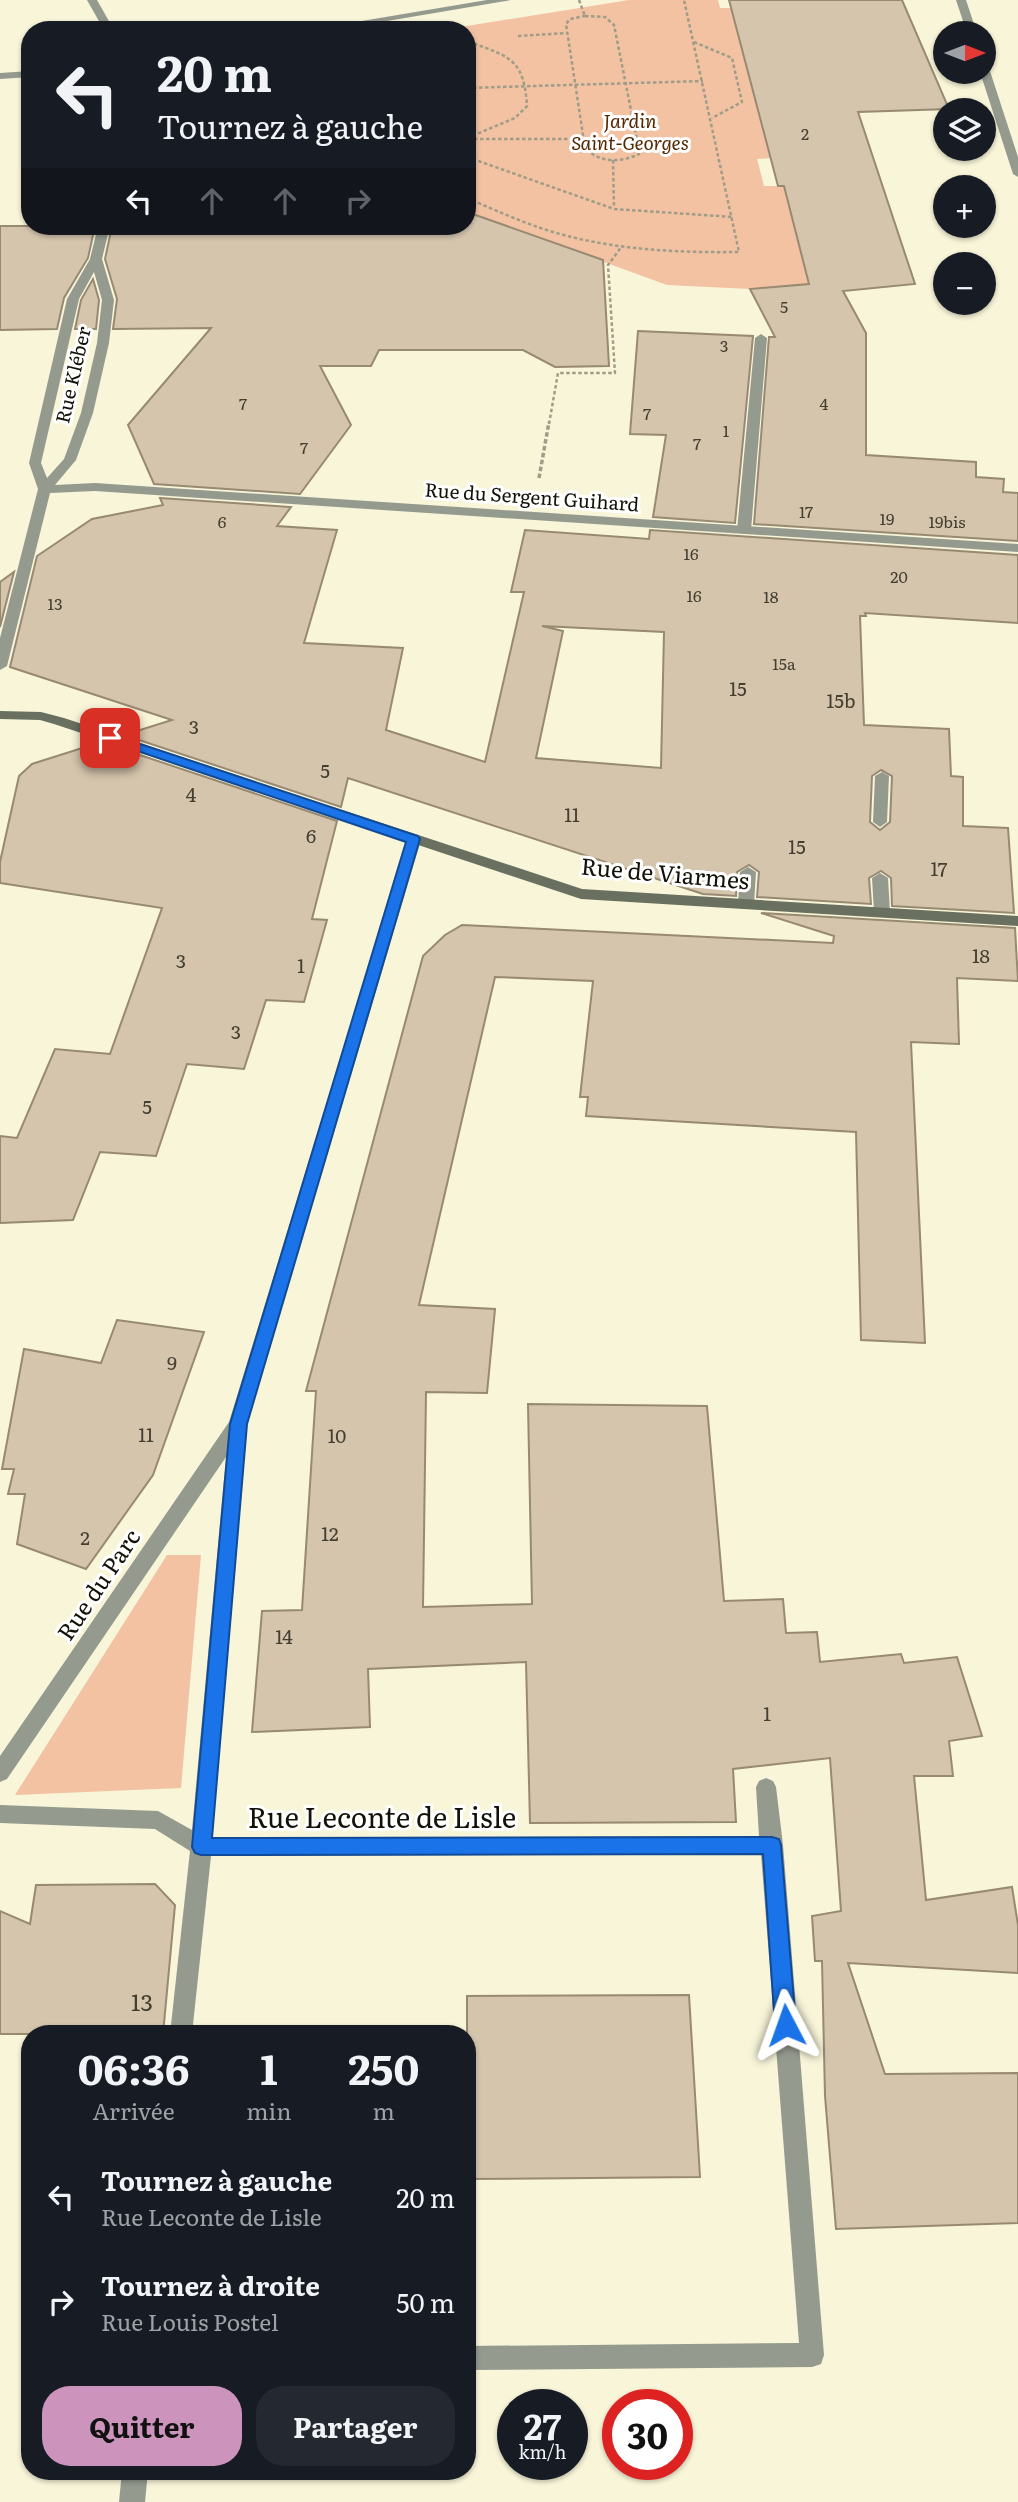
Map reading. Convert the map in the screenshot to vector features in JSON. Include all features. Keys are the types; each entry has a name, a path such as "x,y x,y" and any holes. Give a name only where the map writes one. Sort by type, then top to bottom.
{"street":[{"path":"92,0 104,21"},
{"path":"371,21 506,0"},
{"path":"961,0 968,21"},
{"path":"0,76 21,75"},
{"path":"989,84 1018,174"},
{"name":"Rue Kléber","path":"44,489 35,463 73,299 96,259 102,235"},
{"name":"Rue Kléber","path":"0,666 44,489 70,460 87,413 103,343 108,300 96,259"},
{"path":"744,530 761,338"},
{"name":"Rue du Sergent Guihard","path":"44,489 95,487 1018,548"},
{"name":"Rue de Viarmes","path":"0,715 41,716 59,721 581,894 1018,921"},
{"path":"880,821 882,776"},
{"path":"182,2025 201,1847 238,1424 414,839"},
{"path":"746,904 748,872"},
{"path":"880,878 881,912"},
{"name":"Rue du Parc","path":"0,1773 238,1424"},
{"path":"476,2358 813,2355 766,1787"},
{"path":"0,1814 158,1820 201,1847"},
{"name":"Rue Leconte de Lisle","path":"201,1847 772,1845"},
{"path":"132,2502 134,2480"}],"path":[{"path":"579,0 585,16"},
{"path":"476,202 533,226 622,246 687,253 734,254 740,249 684,0"},
{"path":"585,16 611,20 626,83 639,154 613,160 594,157 585,148 583,139 566,24 570,19 585,16"},
{"path":"694,43 732,58 738,79 742,102 712,118"},
{"path":"476,45 518,62 522,70 527,106 520,115 476,135"},
{"path":"476,88 704,81"},
{"path":"476,139 583,139"},
{"path":"476,160 614,209 733,217"},
{"path":"613,160 614,209"},
{"path":"532,517 558,373 615,373 608,265 622,246"}],"green space":[{"name":"Jardin Saint-Georges","path":"629,0 718,0 720,8 732,8 771,158 757,159 764,186 784,186 821,283 750,289 667,285 476,215 476,25"},
{"path":"167,1555 201,1555 181,1788 15,1795"}],"building":[{"path":"729,0 902,0 933,72 933,84 938,84 944,98 933,98 933,110 858,112 915,284 843,291 866,333 866,455 976,462 976,477 1004,479 1003,492 1018,493 1018,541 754,524 769,337 775,337 750,289 809,284 784,186 778,186"},
{"path":"476,215 603,260 609,366 555,367 523,350 379,350 371,366 320,366 351,425 300,494 154,484 128,425 211,328 113,329 117,299 105,259 110,235 476,235"},
{"path":"0,226 21,226 21,235 93,235 88,258 64,298 57,329 0,330"},
{"path":"93,279 99,300 96,329 75,329 81,300"},
{"path":"638,331 753,336 735,523 653,517 666,435 630,434"},
{"path":"160,498 291,507 277,526 337,530 304,643 403,648 386,730 485,762 524,592 511,592 525,530 649,539 650,530 1018,555 1018,623 865,613 866,616 860,616 864,725 949,729 951,776 963,777 963,826 1008,828 1014,913 892,906 891,878 881,871 869,878 871,904 757,897 759,872 749,865 737,872 736,896 703,894 348,778 341,807 124,735 172,720 10,667 37,556 92,519 163,505","holes":["542,626 664,632 661,768 536,758 563,631","881,770 892,776 890,822 880,830 870,822 872,776"]},
{"path":"14,572 0,627 0,582"},
{"path":"101,742 337,821 312,919 327,920 304,1002 266,1000 244,1069 187,1064 156,1156 100,1152 73,1220 0,1223 0,1136 17,1138 55,1049 110,1054 162,908 0,883 0,862 19,776 32,764"},
{"path":"761,913 1015,928 1018,981 957,978 959,1044 911,1042 925,1343 861,1340 856,1132 586,1116 588,1097 580,1097 593,981 495,977 419,1305 495,1309 487,1393 426,1392 423,1607 532,1604 528,1404 707,1406 724,1601 783,1599 786,1633 817,1632 820,1662 901,1654 904,1663 957,1657 982,1736 949,1741 953,1776 914,1776 926,1900 1012,1887 1018,1925 1018,1973 848,1963 885,2074 1018,2073 1018,2223 836,2229 825,2096 822,1961 815,1961 812,1916 841,1911 830,1758 733,1769 736,1822 530,1823 526,1662 368,1669 370,1727 252,1732 262,1611 302,1610 316,1391 306,1391 423,956 445,935 462,925 833,943 834,936"},
{"path":"117,1320 204,1332 153,1475 86,1569 17,1544 25,1494 8,1494 14,1469 2,1469 24,1349 101,1363"},
{"path":"155,1884 175,1905 164,2025 21,2025 21,2034 0,2034 0,1911 30,1924 36,1885"},
{"path":"689,1995 700,2177 476,2179 476,2025 467,2025 467,1996"}],"route":[{"path":"110,738 414,839 238,1424 201,1847 772,1845 786,2025"}]}
